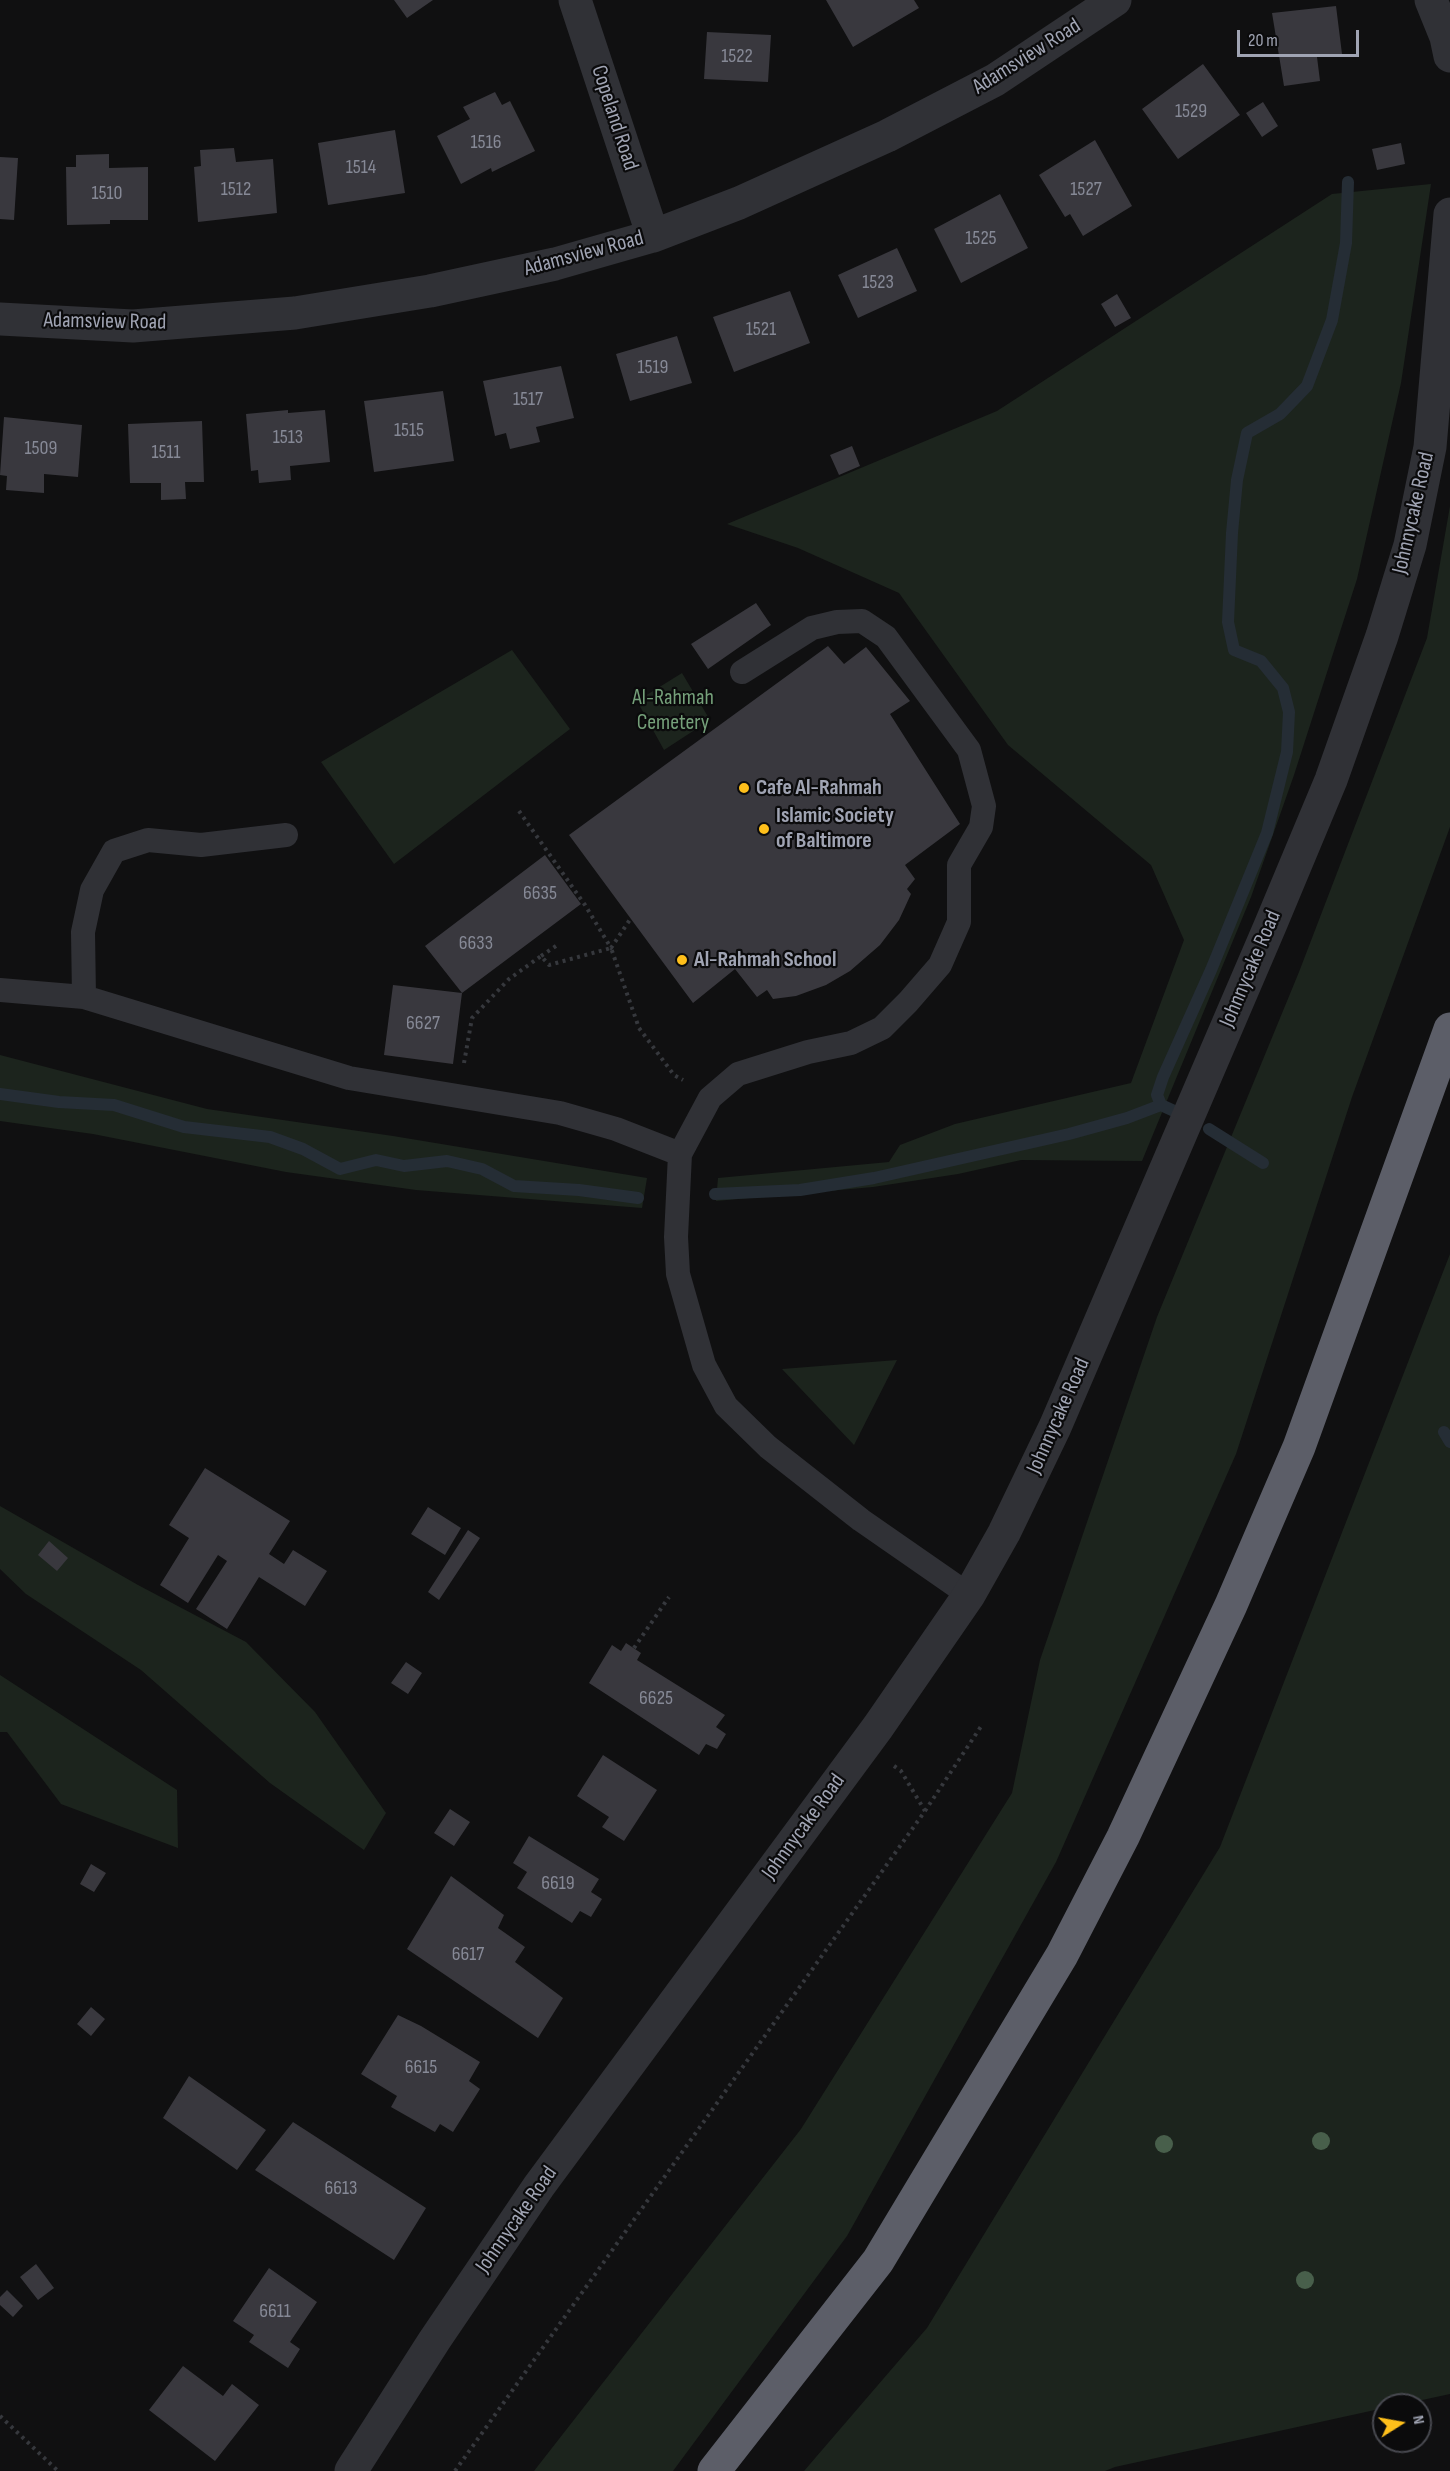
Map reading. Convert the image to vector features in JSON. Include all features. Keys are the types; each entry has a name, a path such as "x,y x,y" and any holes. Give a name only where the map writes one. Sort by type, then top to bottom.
{"highway":[{"path":"714,2471 878,2261 1062,1956 1123,1837 1231,1605 1299,1447 1450,1029"}],"street":[{"name":"Copeland Road","path":"575,0 653,236"},
{"name":"Adamsview Road","path":"0,319 133,326 295,313 430,291 521,272 653,236 739,203 887,136 994,80 1115,0"},
{"path":"1431,0 1446,37 1450,56"},
{"name":"Johnnycake Road","path":"351,2471 434,2341 539,2186 867,1742 969,1595 1004,1533 1055,1427 1331,780 1382,636 1410,545 1430,447 1450,214"}],"lane":[{"path":"741,672 812,628 837,622 862,621 886,637 969,750 984,806 981,827 959,865 959,922 940,965 908,1002 882,1028 851,1043 808,1052 738,1074 710,1098 680,1154 676,1237 678,1274 704,1365 726,1406 777,1455 861,1520 969,1595"},
{"path":"84,997 83,932 92,890 114,851 148,840 201,845 286,835"},
{"path":"0,990 84,997 349,1078 560,1113 616,1129 680,1154"}],"path":[{"path":"519,811 585,905 611,948 639,1028 674,1075 710,1098"},
{"path":"541,956 549,965 611,948 631,918"},
{"path":"458,1096 472,1018 509,979 559,944"},
{"path":"634,1648 669,1597"},
{"path":"455,2471 925,1811 982,1725"},
{"path":"867,1742 901,1771 925,1811"},
{"path":"0,2416 57,2471"}],"green space":[{"path":"1431,184 1401,383 1357,579 1294,775 1251,897 1142,1161 1021,1160 958,1174 873,1187 716,1201 718,1178 889,1162 900,1145 955,1124 1131,1083 1184,940 1151,865 1008,745 899,593 798,548 727,524 997,411 1332,194"},
{"path":"1450,506 1450,827 1352,1097 1236,1454 1056,1862 847,2236 673,2471 534,2471 801,2129 1012,1793 1040,1660 1157,1317 1299,972 1427,638"},
{"path":"512,650 570,729 394,864 321,762"},
{"name":"Al-Rahmah Cemetery","path":"682,673 710,720 664,750 637,701"},
{"path":"0,1055 207,1109 393,1136 647,1178 642,1208 416,1190 286,1172 93,1134 0,1121"},
{"path":"1450,1254 1450,2394 1432,2398 1432,2393 1372,2393 1372,2411 1105,2471 804,2471 927,2328 1220,1847"},
{"path":"897,1360 854,1445 782,1369"},
{"path":"0,1506 138,1585 246,1642 315,1712 386,1813 364,1850 270,1783 141,1670 26,1594 0,1569"},
{"path":"0,1675 177,1790 178,1848 61,1804 7,1732 0,1732"}],"building":[{"path":"394,0 433,0 407,18"},
{"path":"826,0 914,0 919,8 853,47"},
{"path":"1336,6 1342,54 1317,57 1320,81 1284,86 1272,13"},
{"path":"707,32 771,35 768,82 704,79"},
{"path":"1203,64 1240,115 1178,159 1142,109"},
{"path":"495,92 502,105 510,101 535,151 492,172 491,168 461,184 437,136 470,119 463,107"},
{"path":"1263,102 1278,126 1262,137 1246,113"},
{"path":"395,130 405,193 328,205 318,143"},
{"path":"1095,140 1132,206 1083,236 1070,214 1065,217 1039,175"},
{"path":"1401,143 1405,164 1377,170 1372,149"},
{"path":"234,148 236,162 273,159 277,213 198,222 194,167 201,166 200,150"},
{"path":"109,154 109,168 148,167 148,220 110,220 110,224 67,225 66,167 76,167 76,155"},
{"path":"0,157 18,158 14,220 0,219"},
{"path":"1000,194 1028,248 961,283 934,229"},
{"path":"897,248 917,291 858,318 838,275"},
{"path":"790,291 810,343 734,372 713,317"},
{"path":"1117,294 1131,318 1115,327 1101,304"},
{"path":"677,336 692,383 630,401 616,354"},
{"path":"561,366 574,418 536,427 540,442 510,449 506,433 495,436 483,381"},
{"path":"443,391 454,461 374,472 364,401"},
{"path":"288,410 288,413 325,410 330,462 290,466 291,480 259,483 258,470 251,471 246,414"},
{"path":"4,417 82,425 78,477 44,474 44,493 6,490 7,476 0,475"},
{"path":"202,421 204,482 185,482 186,499 161,500 161,483 130,483 128,424"},
{"path":"852,446 860,466 839,475 830,455"},
{"path":"756,603 771,625 708,669 691,644"},
{"name":"Islamic Society of Baltimore","path":"828,646 844,664 866,647 910,701 890,714 960,824 905,865 915,879 907,889 911,894 899,920 880,945 850,971 826,985 796,996 773,999 767,990 757,997 735,969 693,1003 569,835"},
{"path":"545,855 581,904 462,993 425,946"},
{"path":"393,985 462,993 453,1064 384,1055"},
{"path":"205,1468 290,1521 269,1554 284,1564 293,1550 327,1571 305,1606 259,1577 227,1629 196,1609 227,1561 218,1555 188,1603 160,1585 189,1538 169,1525"},
{"path":"428,1507 461,1528 445,1555 411,1534"},
{"path":"468,1530 480,1538 439,1600 428,1592"},
{"path":"49,1541 68,1558 57,1571 38,1555"},
{"path":"626,1643 641,1653 637,1660 725,1715 716,1727 726,1734 717,1749 706,1744 699,1755 589,1683 612,1645 621,1651"},
{"path":"406,1662 422,1673 408,1694 391,1683"},
{"path":"603,1755 657,1790 624,1841 602,1827 609,1817 577,1796"},
{"path":"450,1809 470,1822 454,1846 434,1833"},
{"path":"529,1836 599,1879 591,1892 602,1899 591,1917 580,1911 572,1923 517,1888 527,1872 513,1863"},
{"path":"91,1864 106,1873 94,1892 80,1884"},
{"path":"451,1876 504,1915 498,1928 525,1947 515,1962 563,1998 538,2038 407,1949"},
{"path":"91,2007 105,2019 91,2036 77,2024"},
{"path":"398,2015 421,2026 480,2062 469,2081 480,2089 453,2132 440,2124 435,2132 391,2107 397,2096 361,2074"},
{"path":"189,2076 266,2130 237,2170 163,2118"},
{"path":"293,2122 426,2208 394,2260 255,2170"},
{"path":"36,2264 54,2288 38,2300 20,2277"},
{"path":"269,2268 317,2302 290,2342 300,2349 288,2368 249,2342 254,2335 233,2321"},
{"path":"7,2290 23,2306 13,2317 0,2305 0,2297"},
{"path":"183,2366 223,2396 232,2384 259,2405 215,2461 149,2410"}],"waterway":[{"path":"1172,1110 1161,1105 1157,1095 1267,833 1287,752 1289,712 1283,688 1261,661 1234,650 1228,622 1237,480 1247,433 1280,414 1307,386 1332,320 1346,243 1348,182"},
{"path":"0,1094 59,1102 114,1105 184,1127 270,1137 303,1149 340,1169 376,1160 404,1166 447,1161 482,1169 514,1186 579,1190 638,1198"},
{"path":"715,1194 800,1190 874,1178 1069,1134 1127,1118 1161,1105"},
{"path":"1209,1129 1263,1163"},
{"path":"1444,1432 1450,1442"}],"place":[{"name":"Cafe Al-Rahmah","path":"744,788"},
{"name":"Islamic Society of Baltimore","path":"764,829"},
{"name":"Al-Rahmah School","path":"682,960"}]}
